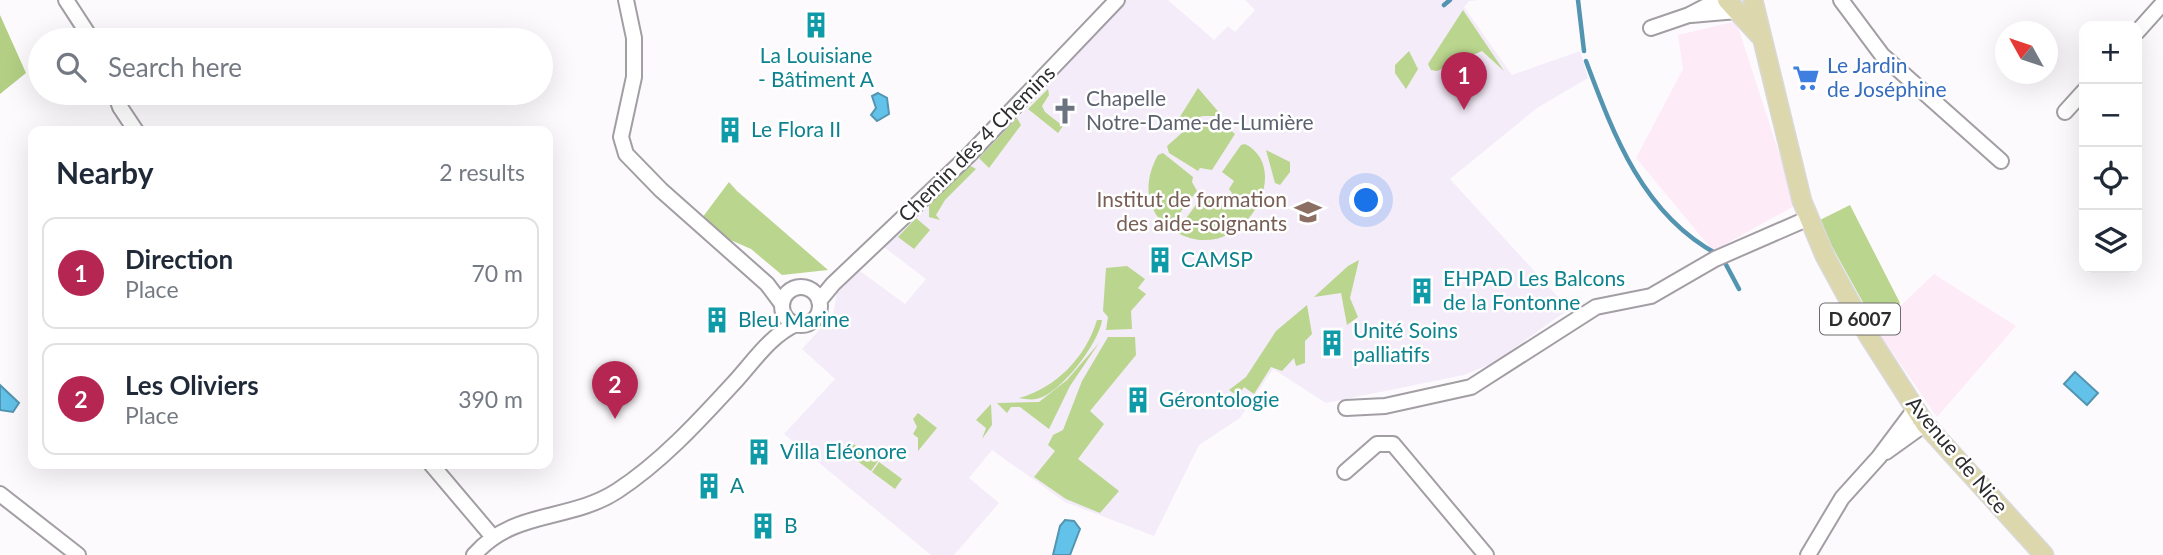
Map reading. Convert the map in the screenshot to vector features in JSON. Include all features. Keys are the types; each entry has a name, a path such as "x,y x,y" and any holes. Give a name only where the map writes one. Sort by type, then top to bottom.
{"main road":[{"name":"Avenue de Nice","path":"1742,3 1761,37 1809,218 1825,256 1862,323 1920,417 2045,555"}],"street":[{"path":"66,0 84,28"},
{"path":"626,0 634,38 634,77 621,137 626,154 670,198 766,284 796,324"},
{"name":"Chemin des 4 Chemins","path":"816,296 833,284 960,163 1117,0"},
{"path":"1689,15 1718,0"},
{"path":"1841,0 1882,55 2001,161"},
{"path":"1651,28 1689,15 1742,3"},
{"path":"2142,26 2163,3"},
{"path":"2065,112 2079,97"},
{"path":"119,105 133,126"},
{"path":"1346,408 1385,406 1471,387 1596,307 1651,296 1715,259 1809,218"},
{"path":"474,555 492,536 508,527 594,504 618,490 703,416 778,334 796,324 811,321 818,310 816,296 804,287 793,289 766,284"},
{"path":"778,334 783,309 793,289"},
{"path":"1808,555 1842,498 1920,417"},
{"path":"1345,472 1377,444 1393,444 1486,555"},
{"path":"435,469 492,536"},
{"path":"0,494 78,555"}],"shaded area":[{"path":"1126,0 1168,0 1214,40 1228,26 1235,32 1255,10 1245,0 1479,0 1469,1 1464,7 1512,75 1580,51 1588,78 1537,108 1450,179 1569,309 1493,363 1464,375 1326,403 1273,369 1240,418 1199,445 1154,536 1065,502 992,450 969,478 999,503 954,555 931,555 784,434 835,379 802,349 833,315 837,293 860,271 905,304 926,279 884,247 1021,115"},
{"path":"1736,21 1796,205 1713,251 1636,158 1683,69 1678,35"},
{"path":"1934,274 2016,326 1937,417 1876,329"}],"green space":[{"path":"1463,10 1504,71 1482,51 1437,71 1431,70 1428,64"},
{"path":"0,15 26,73 0,94"},
{"path":"1409,51 1418,69 1406,89 1395,73 1395,65"},
{"path":"1198,88 1222,116 1203,116 1176,123"},
{"path":"1048,89 1049,95 1042,106 1045,112 1063,126 1058,133 1028,109"},
{"path":"1017,118 1021,125 989,168 979,158"},
{"path":"1200,126 1229,129 1235,134 1212,170 1200,168 1198,171 1169,153 1167,146 1184,131"},
{"path":"1245,144 1259,156 1265,174 1263,193 1254,211 1240,227 1221,237 1200,240 1176,232 1201,198 1212,198 1222,206 1232,193 1229,189 1234,181 1222,172 1241,145"},
{"path":"1266,150 1290,162 1290,172 1280,185 1275,183"},
{"path":"1163,153 1193,177 1192,182 1197,191 1168,228 1154,212 1149,193 1153,164 1158,155"},
{"path":"969,165 976,169 945,200 936,215 940,220 929,217 929,204"},
{"path":"729,182 828,270 782,275 751,249 726,238 702,218"},
{"path":"1850,205 1900,303 1876,326 1818,221"},
{"path":"916,218 930,230 914,249 898,237"},
{"path":"1359,260 1350,298 1358,317 1347,325 1341,293 1314,297 1348,266"},
{"path":"1127,266 1145,279 1138,288 1146,294 1131,311 1132,329 1106,330 1108,317 1103,311 1106,268"},
{"path":"1307,305 1312,334 1305,341 1305,363 1296,366 1294,358 1282,371 1271,367 1254,394 1244,387 1238,396 1229,390 1246,377 1276,331"},
{"path":"1097,320 1102,320 1094,341 1067,378 1046,395 1034,399 1019,398 1045,387 1068,369 1085,346"},
{"path":"1108,337 1135,337 1136,355 1090,411 1104,424 1078,459 1119,491 1100,513 1066,499 1034,477 1055,451 1048,445 1053,435 1063,430 1082,381"},
{"path":"1099,343 1070,386 1049,429 1020,407 1011,407 1007,413 997,403 1039,402 1067,380"},
{"path":"991,404 992,425 982,439 986,428 976,420"},
{"path":"918,413 937,428 918,451 918,438 913,434 917,427 913,419"},
{"path":"852,443 878,461 871,471 852,457"},
{"path":"879,462 902,479 895,489 872,472"}],"water":[{"path":"878,93 887,98 889,114 877,121 871,115 876,108 872,96"},
{"path":"2075,372 2098,393 2087,405 2064,384"},
{"path":"0,385 19,403 13,412 0,410"},
{"path":"1065,520 1074,521 1080,529 1070,555 1053,555 1060,526"}],"waterway":[{"path":"1444,5 1450,0"},
{"path":"1578,0 1584,51"},
{"path":"1586,61 1620,144 1650,195 1669,218 1717,254"},
{"path":"1723,259 1739,289"}],"place":[{"name":"La Louisiane - Bâtiment A","path":"816,25"},
{"name":"Le Jardin de Joséphine","path":"1806,78"},
{"name":"Direction","path":"1464,110"},
{"name":"Chapelle Notre-Dame-de-Lumière","path":"1065,111"},
{"name":"Le Flora II","path":"730,130"},
{"name":"Institut de formation des aide-soignants","path":"1308,212"},
{"name":"CAMSP","path":"1160,260"},
{"name":"EHPAD Les Balcons de la Fontonne","path":"1422,291"},
{"name":"Bleu Marine","path":"717,320"},
{"name":"Unité Soins palliatifs","path":"1332,343"},
{"name":"Gérontologie","path":"1138,400"},
{"name":"Les Oliviers","path":"615,419"},
{"name":"Villa Eléonore","path":"759,452"},
{"name":"A","path":"709,486"},
{"name":"B","path":"763,526"}]}
